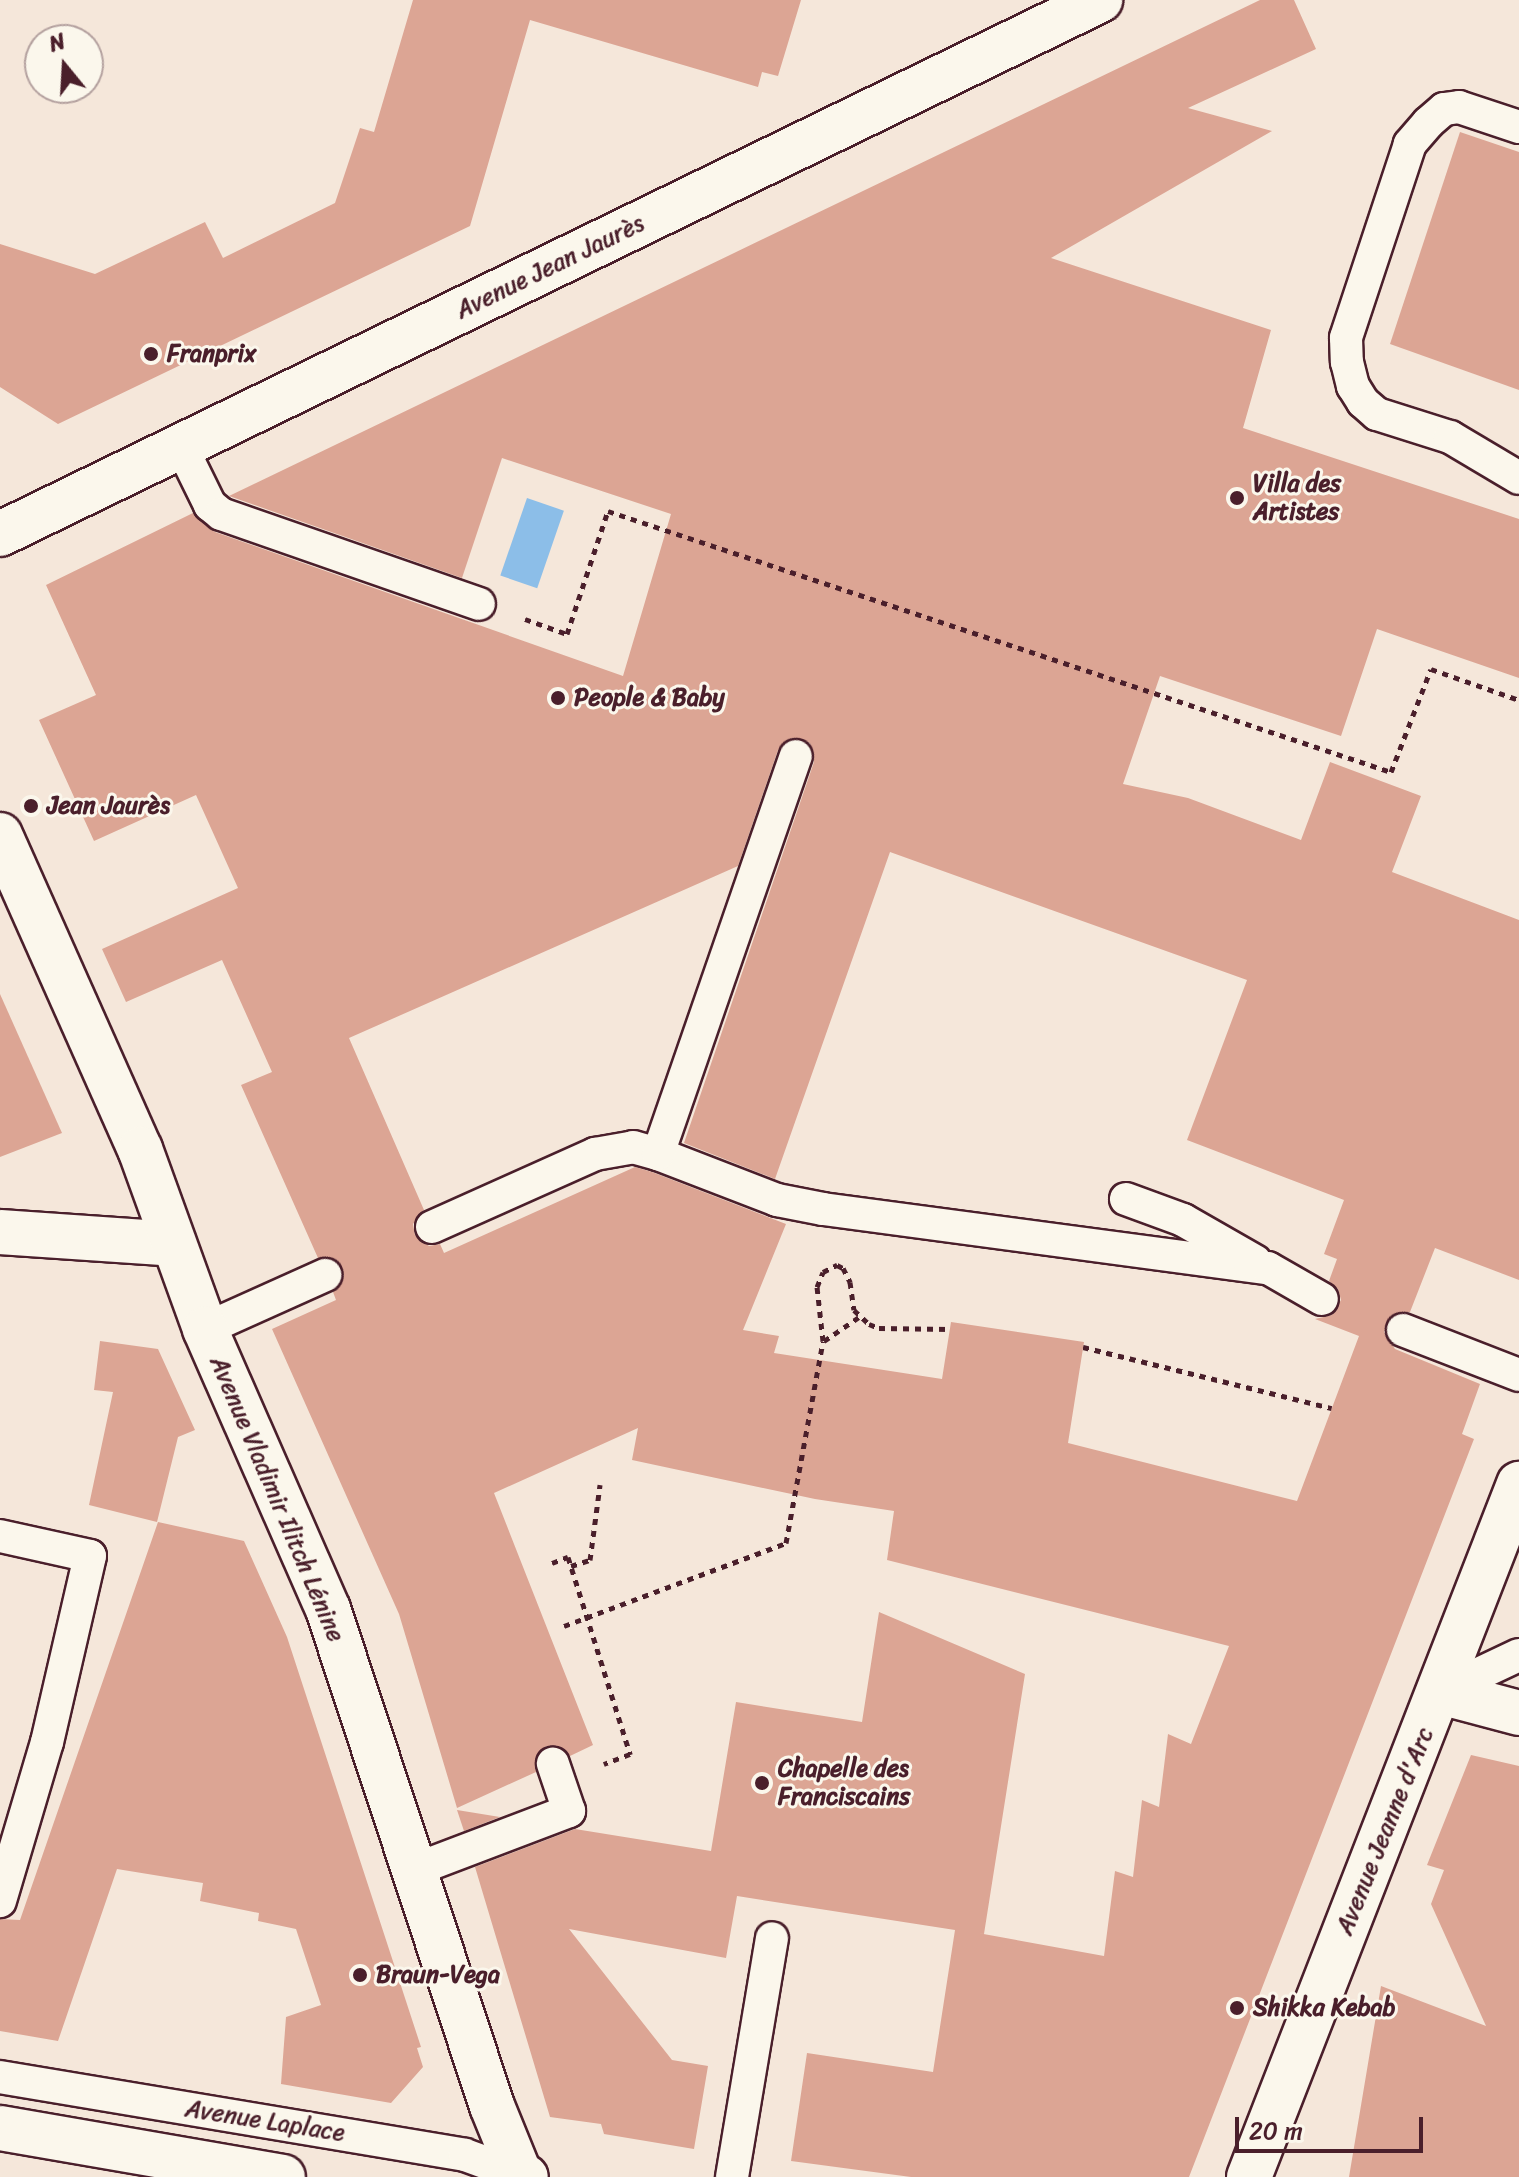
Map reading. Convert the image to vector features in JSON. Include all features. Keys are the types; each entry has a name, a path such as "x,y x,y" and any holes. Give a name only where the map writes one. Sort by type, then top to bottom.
{"main road":[{"name":"Avenue Jean Jaurès","path":"0,534 1100,0"},
{"name":"Avenue Vladimir Ilitch Lénine","path":"0,835 140,1149 205,1329 328,1609 492,2106 523,2176"},
{"path":"0,1232 174,1244"},
{"name":"Avenue Jeanne d'Arc","path":"1249,2177 1519,1484"},
{"path":"1440,1692 1519,1713"},
{"path":"0,2128 283,2177"}],"lane":[{"path":"1519,127 1459,107 1444,109 1419,133 1410,144 1346,338 1347,362 1353,386 1363,402 1377,414 1450,437 1519,478"},
{"path":"181,446 210,505 221,514 479,604"},
{"path":"658,1154 796,756"},
{"path":"432,1227 595,1154 633,1147 777,1200 823,1209 1268,1268"},
{"path":"1126,1199 1183,1220 1322,1299"},
{"path":"205,1329 325,1275"},
{"path":"1403,1330 1519,1375"},
{"path":"0,1536 90,1556 47,1742 0,1901"},
{"path":"1440,1692 1519,1655"},
{"path":"414,1870 569,1811 556,1772"},
{"path":"732,2177 772,1938"},
{"name":"Avenue Laplace","path":"0,2077 465,2155 523,2176"}],"path":[{"path":"479,604 567,634 608,511 1391,772 1431,669 1519,700"},
{"path":"564,1626 786,1543 823,1341 817,1287 823,1272 837,1265 843,1268 850,1282 850,1300 859,1317 879,1328 950,1329"},
{"path":"823,1341 859,1317"},
{"path":"1083,1347 1332,1408"},
{"path":"571,1566 590,1560 600,1485"},
{"path":"552,1563 568,1557 630,1754 556,1772"}],"water":[{"path":"527,498 564,511 537,588 500,576"}],"building":[{"path":"413,0 801,0 778,76 762,72 758,87 530,20 470,226 58,424 0,387 0,244 95,274 205,222 223,258 335,203 360,128 374,132"},
{"path":"1260,0 1294,0 1316,49 1188,108 1272,131 1051,258 1271,330 1243,428 1519,519 1519,678 1377,629 1341,736 1160,676 1123,784 1188,798 1301,840 1330,762 1421,796 1392,872 1519,920 1519,1280 1435,1248 1410,1312 1392,1315 1384,1332 1395,1349 1480,1384 1462,1434 1474,1439 1189,2177 911,2177 791,2161 807,2053 933,2072 955,1930 737,1896 726,1958 569,1929 672,2060 708,2066 694,2149 604,2134 601,2124 550,2117 475,1867 575,1829 711,1851 736,1702 862,1722 879,1612 1025,1674 984,1934 978,1933 1104,1956 1115,1871 1133,1877 1142,1800 1159,1807 1168,1734 1191,1744 1229,1646 887,1560 894,1511 815,1499 632,1460 638,1428 494,1493 593,1745 570,1756 557,1746 546,1746 535,1760 536,1772 457,1808 399,1614 272,1329 336,1300 333,1292 344,1276 335,1259 318,1258 241,1085 272,1072 222,960 126,1002 102,949 238,888 196,795 94,841 39,720 96,695 46,585 193,513 215,532 623,676 671,514 502,458 462,578 229,496","holes":["792,738 810,743 814,762 684,1143 775,1179 890,852 1247,980 1187,1140 1344,1200 1324,1254 1337,1259 1329,1281 1338,1289 1341,1300 1332,1315 1315,1319 1359,1336 1297,1501 1068,1443 1084,1342 951,1322 942,1379 774,1353 779,1336 743,1330 786,1224 652,1172 635,1167 444,1253 440,1244 429,1246 415,1235 413,1224 424,1210 349,1038 738,866 778,750"]},
{"path":"1460,132 1519,152 1519,390 1390,344"},
{"path":"0,994 62,1133 0,1157"},
{"path":"100,1341 158,1349 195,1430 178,1437 157,1522 89,1505 113,1392 94,1390"},
{"path":"158,1522 244,1541 287,1637 421,2047 417,2048 423,2067 391,2103 281,2084 286,2017 321,2005 296,1929 258,1921 259,1913 200,1901 203,1883 117,1869 58,2041 0,2031 0,1919 20,1920"},
{"path":"1471,1755 1519,1766 1519,2177 1349,2177 1381,1986 1486,2026 1431,1904 1444,1870 1427,1865"},
{"path":"457,1810 500,1817 464,1831"}],"place":[{"name":"Franprix","path":"151,354"},
{"name":"Villa des Artistes","path":"1237,498"},
{"name":"People & Baby","path":"558,698"},
{"name":"Jean Jaurès","path":"31,806"},
{"name":"Chapelle des Franciscains","path":"762,1783"},
{"name":"Braun-Vega","path":"360,1975"},
{"name":"Shikka Kebab","path":"1237,2008"}]}
